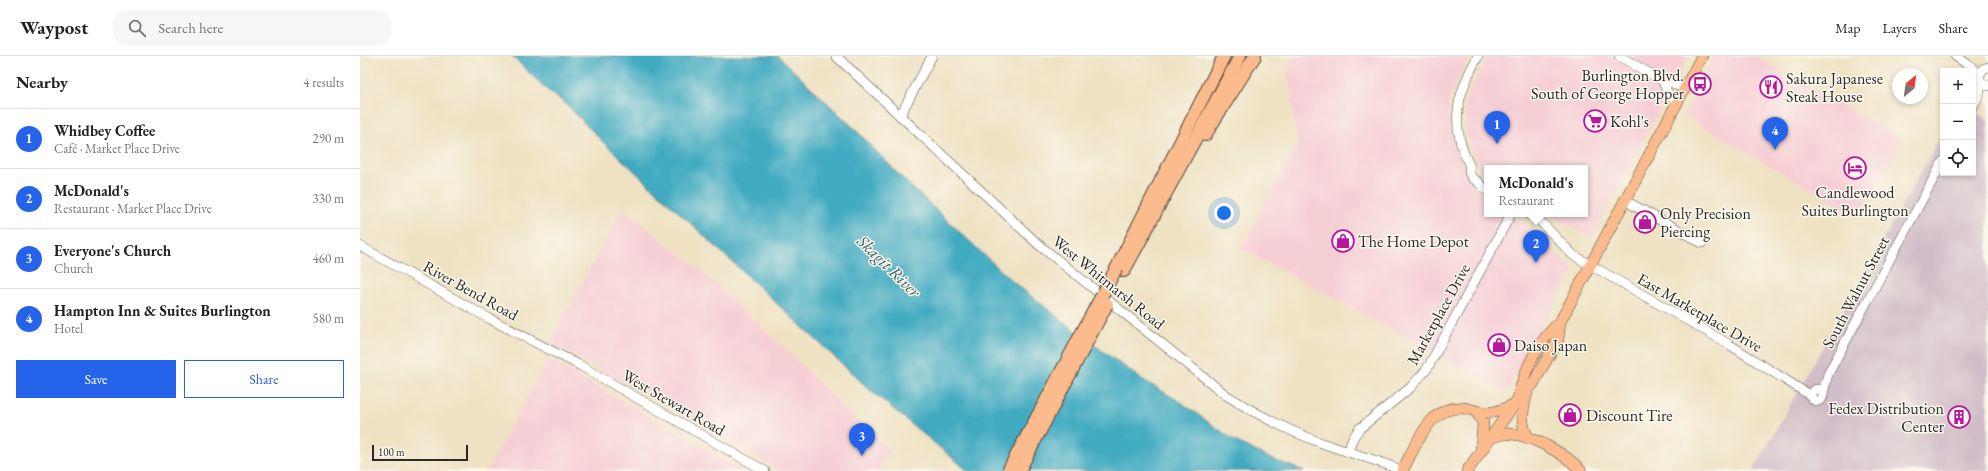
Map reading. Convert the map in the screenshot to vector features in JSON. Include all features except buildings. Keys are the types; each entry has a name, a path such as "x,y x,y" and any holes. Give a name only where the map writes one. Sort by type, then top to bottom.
{"highway":[{"path":"1019,471 1120,269 1216,56"},
{"path":"1139,224 1224,56"},
{"path":"1008,471 1120,269 1171,184 1240,56"},
{"path":"1171,184 1256,56"}],"main road":[{"path":"1403,471 1425,427 1436,416 1454,409 1469,409 1477,412 1500,411 1516,402 1526,371 1546,334 1560,322 1702,56"},
{"path":"1467,471 1516,402 1533,384 1558,339 1560,322"},
{"path":"1528,388 1524,408 1523,426 1529,438"},
{"path":"1477,412 1483,423 1480,452"},
{"path":"1489,438 1509,433 1529,438 1571,461 1581,471"}],"street":[{"name":"West Whitmarsh Road","path":"836,56 1039,245 1226,395 1269,420 1348,452 1403,471"},
{"path":"900,116 932,56"},
{"path":"1478,56 1462,89 1458,103 1456,125 1458,138 1470,167 1469,172 1472,178 1484,188"},
{"path":"1619,56 1663,81 1673,83 1684,90"},
{"path":"1954,56 1972,67 1984,78 1974,104"},
{"path":"1663,81 1667,92 1677,104"},
{"name":"South Walnut Street","path":"1816,392 1828,374 1940,167"},
{"path":"1624,200 1702,243"},
{"name":"Marketplace Drive","path":"1348,452 1353,438 1359,430 1410,388 1427,369 1509,217"},
{"name":"East Marketplace Drive","path":"1535,217 1573,256 1727,343 1794,385 1816,392"},
{"name":"River Bend Road","path":"360,246 490,319 568,359"},
{"name":"West Stewart Road","path":"568,359 765,471"}],"shaded area":[{"path":"1293,56 1470,56 1449,96 1448,115 1453,142 1466,171 1476,189 1484,195 1484,217 1513,217 1539,235 1573,270 1507,391 1242,249 1298,144 1287,69"},
{"path":"1487,56 1689,56 1591,238 1552,217 1588,217 1588,165 1484,165 1484,176 1481,174 1466,132 1465,102"},
{"path":"1714,56 1755,56 1903,140 1859,217 1684,116"},
{"path":"1976,113 1988,120 1988,471 1753,471 1940,138 1940,176 1976,176"},
{"path":"623,209 704,273 792,356 889,451 879,471 782,471 640,390 638,392 549,343"},
{"path":"548,359 745,471 487,471"}],"water":[{"name":"Skagit River","path":"512,56 778,56 858,132 899,175 1012,281 1086,339 1140,378 1179,401 1235,441 1269,458 1304,471 968,471 869,389 602,141 567,105 545,88"}],"place":[{"name":"Burlington Blvd. South of George Hopper","path":"1700,84"},
{"name":"Sakura Japanese Steak House","path":"1771,87"},
{"name":"Kohl's","path":"1595,121"},
{"name":"Whidbey Coffee","path":"1497,144"},
{"name":"Hampton Inn & Suites Burlington","path":"1775,150"},
{"name":"Candlewood Suites Burlington","path":"1855,168"},
{"name":"Only Precision Piercing","path":"1645,222"},
{"name":"The Home Depot","path":"1343,241"},
{"name":"McDonald's","path":"1536,263"},
{"name":"Daiso Japan","path":"1499,345"},
{"name":"Discount Tire","path":"1570,415"},
{"name":"Fedex Distribution Center","path":"1959,417"},
{"name":"Everyone's Church","path":"862,456"}]}
